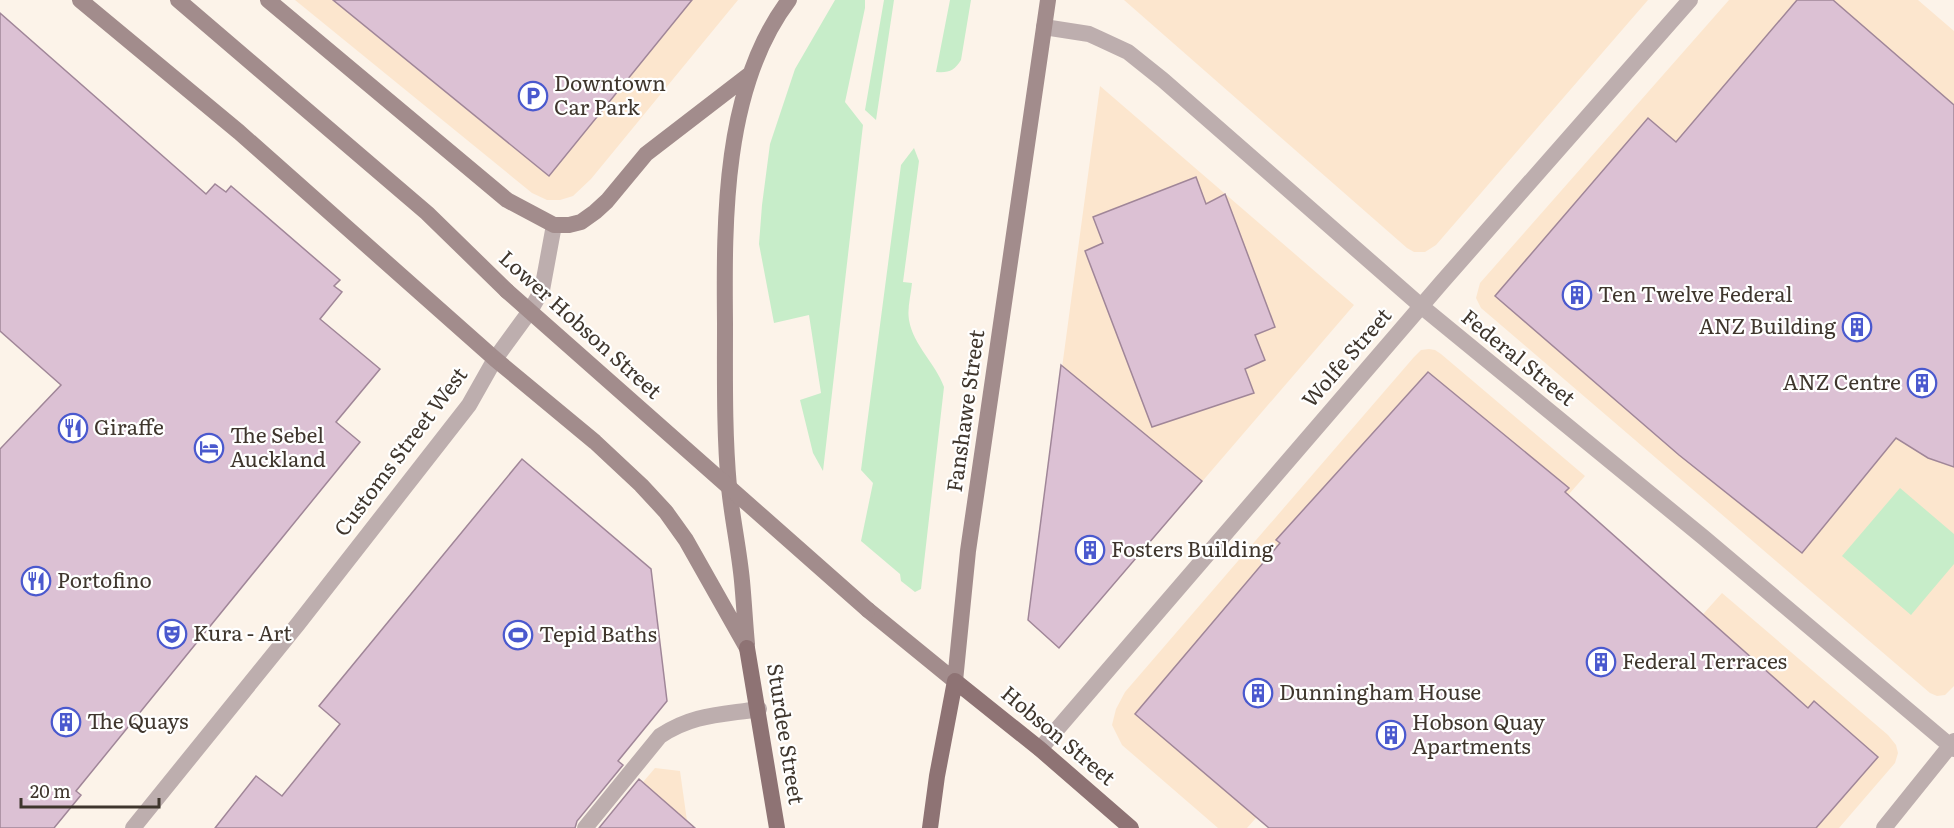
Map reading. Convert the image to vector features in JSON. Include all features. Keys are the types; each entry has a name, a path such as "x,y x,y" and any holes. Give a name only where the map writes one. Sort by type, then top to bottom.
{"main road":[{"path":"80,0 239,132 495,359 595,442 641,485 666,512 686,540 747,648"},
{"name":"Lower Hobson Street","path":"178,0 427,213 507,291 868,610 955,681"},
{"path":"268,0 507,200 554,225 581,222 595,212 646,154 750,74"},
{"path":"747,648 742,580 729,487 724,392 725,220 739,114 750,74 763,42 789,0"},
{"name":"Fanshawe Street","path":"930,828 937,776 955,681 968,551 1048,0"},
{"name":"Sturdee Street","path":"747,648 759,709 777,828"},
{"name":"Hobson Street","path":"955,681 1040,749 1131,828"}],"street":[{"name":"Wolfe Street","path":"1040,749 1421,306 1690,0"},
{"name":"Federal Street","path":"1044,27 1089,34 1128,52 1421,306 1953,745"},
{"name":"Customs Street West","path":"133,828 298,624 469,405 495,359 530,312 542,290 554,225"},
{"path":"585,828 660,736 693,719 759,709"},
{"path":"1884,828 1953,745"}],"shaded area":[{"name":"Downtown Car Park","path":"295,0 738,0 591,179 573,196 560,200 547,200 532,193"},
{"path":"1124,0 1648,0 1436,245 1425,252 1414,252"},
{"path":"1729,0 1918,0 1954,31 1954,686 1945,695 1937,696 1930,693 1481,308 1476,298 1480,283"},
{"path":"1100,86 1354,305 1059,648 1028,620"},
{"path":"1429,349 1441,354 1585,476 1413,670 1399,658 1247,828 1218,828 1122,745 1112,725 1116,709 1125,692 1414,357 1421,350"},
{"path":"1722,593 1888,735 1896,745 1898,753 1895,763 1839,828 1607,828 1554,781"},
{"path":"655,768 680,771 688,828 604,828"}],"green space":[{"path":"835,0 865,0 845,102 863,125 823,471 813,453 800,400 821,393 809,315 774,323 759,244 770,144 795,69"},
{"path":"884,0 894,0 876,120 865,110"},
{"path":"950,0 971,0 961,60 951,70 936,72"},
{"path":"914,148 919,161 903,282 912,283 908,311 911,329 944,387 921,589 915,592 901,581 900,574 861,541 873,483 861,470 901,165"},
{"path":"1900,488 1954,534 1954,564 1911,615 1842,556"}],"building":[{"name":"Downtown Car Park","path":"333,0 692,0 549,176"},
{"path":"1797,0 1833,0 1954,105 1954,467 1928,458 1896,438 1802,553 1679,455 1495,296 1648,118 1676,142"},
{"path":"0,13 206,194 215,184 226,192 231,186 340,280 334,286 342,292 320,319 380,369 336,422 360,442 76,791 81,795 54,828 0,828 0,449 61,385 0,331"},
{"path":"1196,177 1206,204 1225,194 1275,327 1255,335 1265,360 1245,369 1254,393 1152,427 1085,251 1103,243 1093,217"},
{"name":"Fosters Building","path":"1061,365 1202,481 1059,648 1028,620"},
{"path":"1428,372 1569,488 1565,492 1808,708 1814,701 1878,757 1816,828 1269,828 1135,714 1280,543 1276,540"},
{"name":"Tepid Baths","path":"522,459 651,569 667,701 618,761 623,765 577,821 575,828 215,828 256,776 282,796 340,724 319,706"},
{"path":"639,779 695,828 599,828"}],"place":[{"name":"Downtown Car Park","path":"533,96"},
{"name":"Ten Twelve Federal","path":"1577,295"},
{"name":"ANZ Building","path":"1857,327"},
{"name":"ANZ Centre","path":"1922,383"},
{"name":"Giraffe","path":"73,428"},
{"name":"The Sebel Auckland","path":"209,448"},
{"name":"Fosters Building","path":"1090,550"},
{"name":"Portofino","path":"36,581"},
{"name":"Kura - Art","path":"172,634"},
{"name":"Tepid Baths","path":"518,635"},
{"name":"Federal Terraces","path":"1601,662"},
{"name":"Dunningham House","path":"1258,693"},
{"name":"The Quays","path":"66,722"},
{"name":"Hobson Quay Apartments","path":"1391,735"}]}
